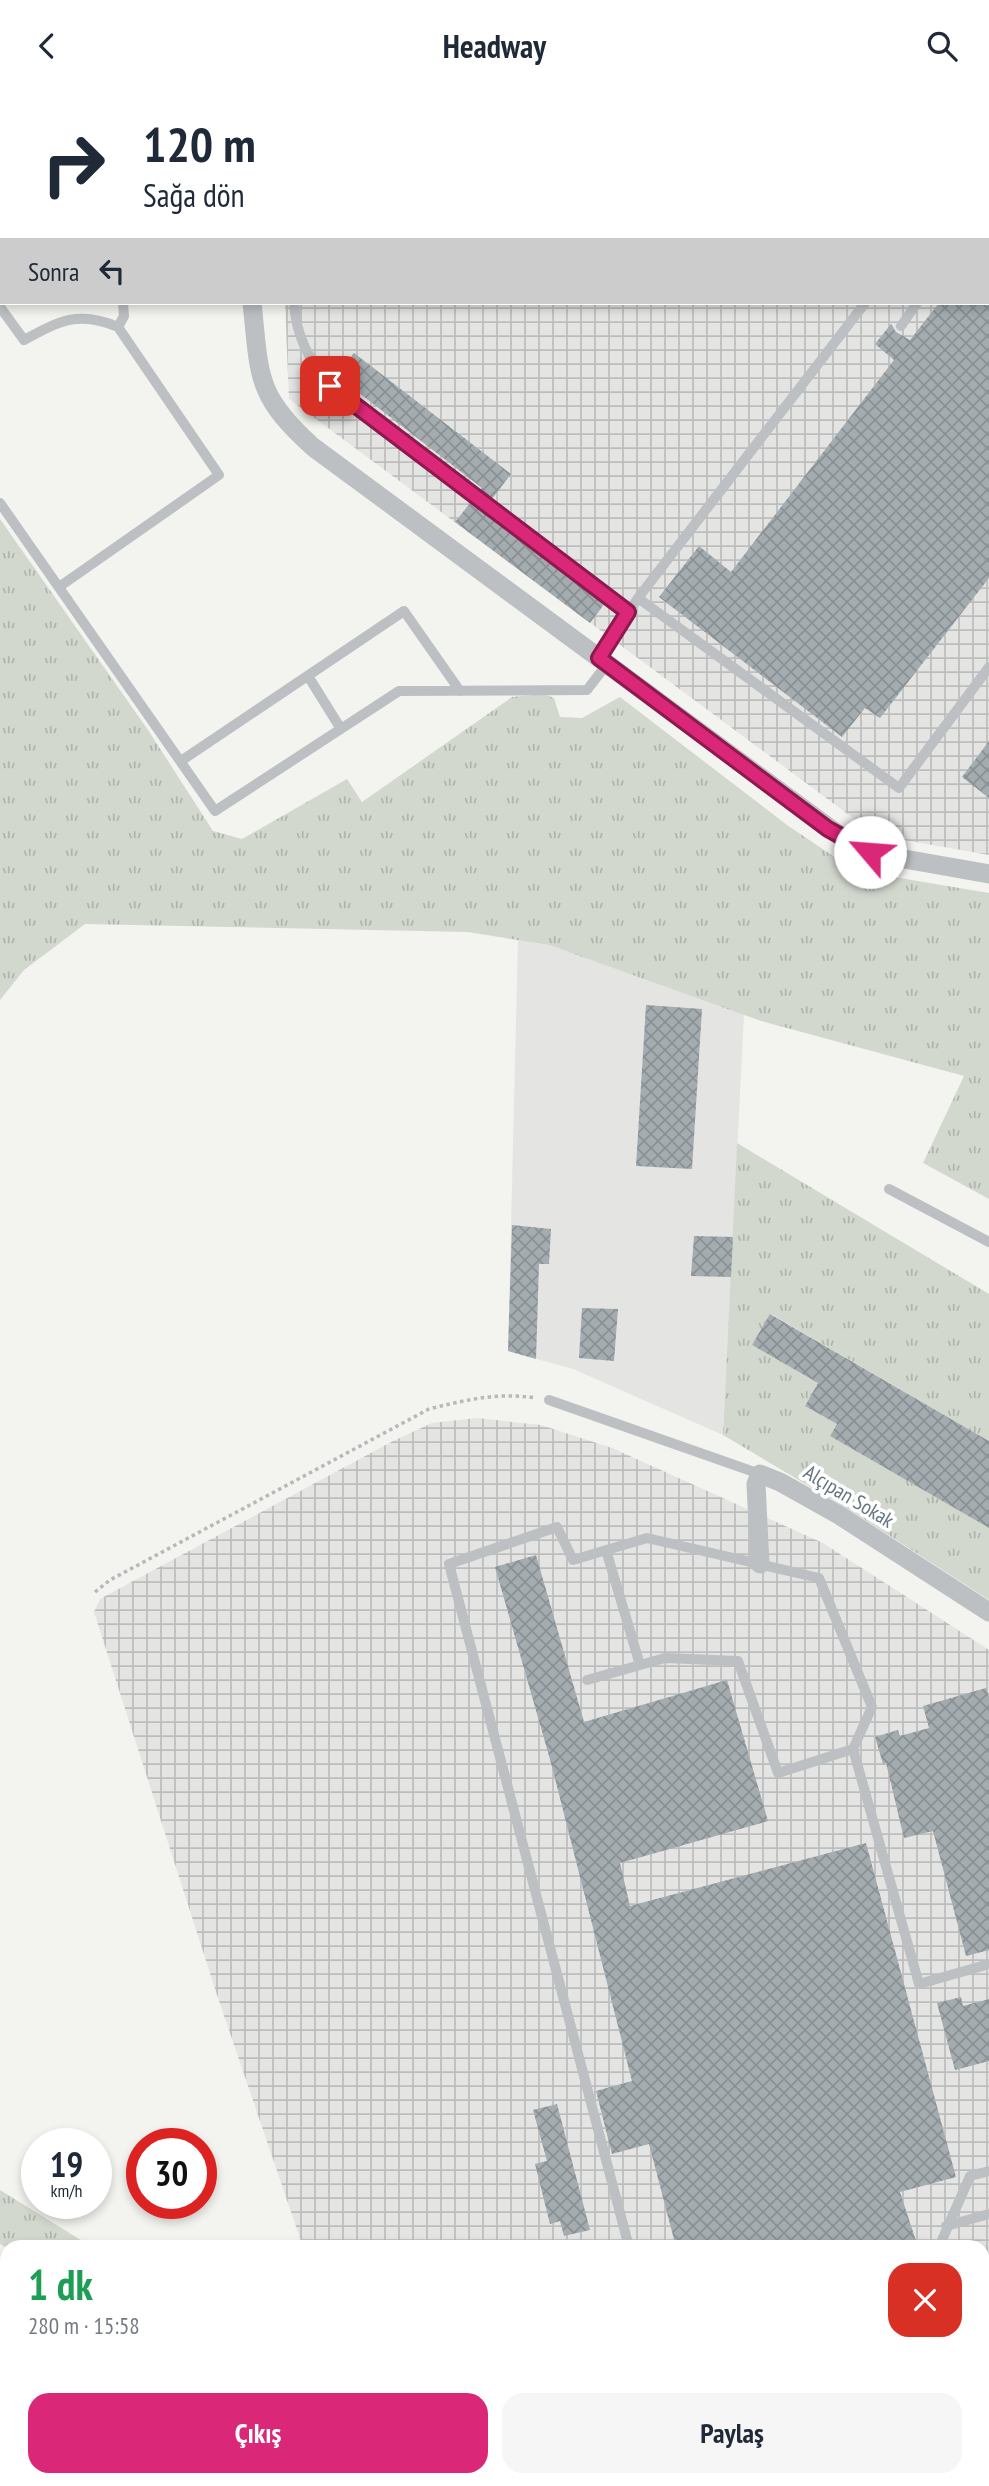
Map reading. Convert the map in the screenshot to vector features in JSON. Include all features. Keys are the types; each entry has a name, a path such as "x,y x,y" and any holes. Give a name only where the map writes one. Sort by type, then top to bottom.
{"street":[{"path":"252,305 260,380 286,423 313,447 851,843 893,857 989,874"},
{"path":"760,1474 756,1484 760,1564"},
{"name":"Alçıpan Sokak","path":"760,1474 780,1482 839,1515 989,1612"}],"lane":[{"path":"118,327 124,316 123,305"},
{"path":"294,305 296,324 307,356 330,386 628,612"},
{"path":"0,503 215,811 399,691 587,690 638,598 864,305"},
{"path":"901,326 916,305"},
{"path":"0,307 24,340 58,322 76,318 99,319 118,327 219,475 59,587"},
{"path":"638,598 899,788 989,667"},
{"path":"181,761 404,611 460,691"},
{"path":"308,676 341,729"},
{"path":"890,1189 989,1242"},
{"path":"549,1400 760,1474"},
{"path":"627,2240 449,1564 557,1527 573,1560 647,1538 819,1578 872,1707 853,1749 919,1984 989,1964"},
{"path":"606,1550 640,1665"},
{"path":"587,1680 665,1658 738,1661 778,1773 853,1749"},
{"path":"941,2240 970,2176 989,2171"},
{"path":"946,2226 989,2214"}],"path":[{"path":"95,1592 110,1580 429,1409 479,1397 518,1395 549,1400"}],"shaded area":[{"path":"285,305 989,305 989,855 876,835 289,399"},
{"path":"518,940 549,945 744,1014 723,1435 573,1369 508,1351"},
{"path":"477,1418 541,1425 612,1448 823,1543 989,1650 989,2240 301,2240 217,1995 94,1612 100,1599 393,1441 432,1423"}],"green space":[{"path":"0,519 148,730 213,831 242,839 347,779 362,802 512,697 544,694 554,698 560,717 582,718 620,697 787,825 833,856 882,875 989,893 989,1199 923,1163 964,1076 761,1021 549,945 468,932 85,924 24,970 0,1000"},
{"path":"737,1143 989,1294 989,1441 771,1314 752,1345 818,1383 805,1406 837,1424 830,1436 989,1528 989,1600 856,1514 723,1435"},
{"path":"0,2190 21,2203 21,2219 47,2219 81,2240 0,2240"}],"building":[{"path":"937,305 989,305 989,578 880,718 865,708 842,737 659,597 699,546 731,572 894,360 875,344 891,324 896,332 910,340"},
{"path":"354,353 511,474 492,499 480,490 482,488 337,376"},
{"path":"471,502 605,603 590,623 455,522"},
{"path":"989,741 989,798 962,777"},
{"path":"646,1005 702,1009 692,1169 636,1166"},
{"path":"512,1225 551,1229 549,1264 539,1264 536,1359 508,1351"},
{"path":"694,1236 733,1237 731,1277 691,1276"},
{"path":"582,1308 618,1309 614,1361 579,1358"},
{"path":"770,1314 989,1441 989,1528 830,1436 837,1424 805,1406 818,1383 752,1345"},
{"path":"536,1555 584,1722 727,1680 768,1821 620,1863 630,1906 866,1843 956,2177 900,2192 916,2240 674,2240 649,2144 612,2154 596,2091 632,2081 551,1763 495,1567"},
{"path":"986,1688 989,1697 989,1950 966,1956 933,1831 904,1838 886,1763 883,1764 875,1737 898,1730 900,1736 929,1728 923,1706"},
{"path":"961,1997 963,2006 989,1999 989,2061 955,2070 937,2003"},
{"path":"557,2104 590,2230 564,2236 560,2221 550,2224 535,2164 547,2161 533,2110"}],"route":[{"path":"330,386 628,612 599,658 828,829 870,852"}]}
